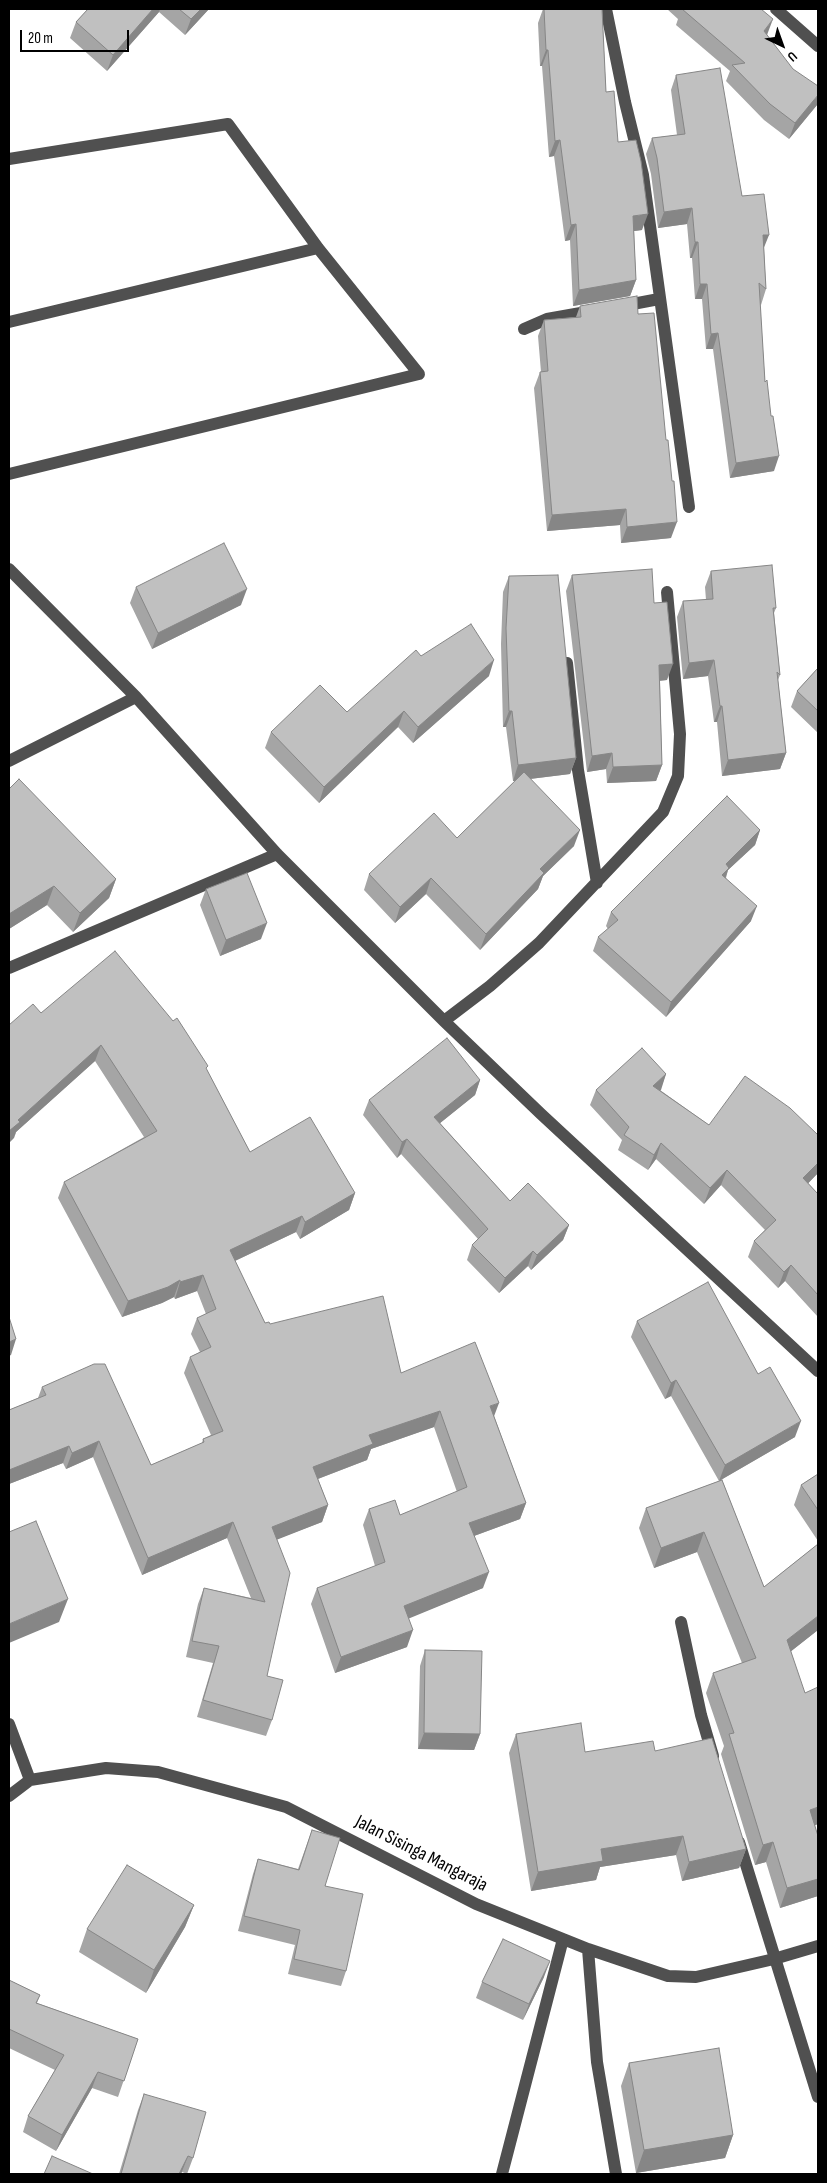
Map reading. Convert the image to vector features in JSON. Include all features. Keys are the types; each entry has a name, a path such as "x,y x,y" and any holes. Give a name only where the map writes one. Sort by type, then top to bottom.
{"street":[{"path":"606,9 612,45 643,176 689,507"},
{"path":"776,9 818,46"},
{"path":"9,158 228,124 318,248 419,374 9,474"},
{"path":"9,322 318,248"},
{"path":"524,329 547,319 659,299"},
{"path":"9,569 136,697 277,854 444,1021 818,1372"},
{"path":"444,1021 490,986 539,943 663,812 678,776 680,734 667,592"},
{"path":"566,653 578,770 597,883"},
{"path":"9,761 136,697"},
{"path":"9,968 277,854"},
{"path":"681,1622 701,1715 718,1771"},
{"path":"9,1724 30,1780"},
{"name":"Jalan Sisinga Mangaraja","path":"9,1796 30,1780 106,1768 158,1772 286,1807 476,1904 588,1949 668,1976 696,1976 774,1959 818,1946"},
{"path":"735,1828 818,2097"},
{"path":"502,2174 563,1939"},
{"path":"588,1949 597,2062 616,2174"}],"building":[{"path":"88,9 153,9 113,55 76,22"},
{"path":"179,9 201,9 191,19"},
{"path":"544,9 602,9 606,92 614,91 618,142 636,140 641,161 648,214 633,216 636,280 579,290 576,224 571,225 560,140 555,141"},
{"path":"682,9 761,9 773,19 764,31 793,69 818,86 818,95 795,123 770,104 732,65 745,63"},
{"path":"720,68 742,196 764,194 769,235 763,235 766,289 759,283 765,382 767,380 771,416 773,416 779,456 736,463 718,333 711,334 707,284 700,284 698,242 695,242 692,208 664,212 657,158 652,138 685,134 676,75"},
{"path":"637,296 638,314 654,313 666,440 668,440 672,481 674,481 677,522 627,527 626,509 552,515 540,372 548,371 544,320 581,317 580,306"},
{"path":"224,543 247,589 158,633 136,587"},
{"path":"772,565 776,608 773,608 780,675 777,672 786,753 728,760 722,706 720,706 714,660 689,663 683,601 713,599 711,571"},
{"path":"652,569 654,603 667,602 673,664 659,665 662,765 613,767 612,753 592,756 572,575"},
{"path":"558,575 576,758 518,765 512,711 509,711 506,628 509,576"},
{"path":"471,624 494,660 418,727 404,711 324,787 271,732 320,685 347,712 416,650 421,656"},
{"path":"818,668 818,711 797,691"},
{"path":"524,772 580,830 540,869 544,873 486,934 431,878 400,907 369,874 434,813 457,838"},
{"path":"19,779 116,879 80,913 54,886 9,914 9,789"},
{"path":"727,796 760,830 726,864 729,868 722,875 757,906 671,1002 598,937 618,920 611,912"},
{"path":"247,873 267,923 226,940 206,889"},
{"path":"115,951 173,1021 177,1018 208,1066 206,1068 250,1152 310,1117 355,1193 305,1222 302,1216 230,1250 265,1323 269,1322 270,1324 383,1296 401,1373 475,1342 499,1403 490,1406 526,1503 469,1523 489,1572 404,1606 413,1630 341,1657 317,1588 385,1562 369,1509 395,1500 400,1515 467,1487 440,1411 369,1435 373,1444 313,1467 328,1505 272,1527 290,1573 267,1676 283,1680 272,1720 203,1700 219,1646 192,1641 204,1588 265,1602 233,1522 148,1558 99,1441 72,1453 69,1446 9,1470 9,1410 46,1395 42,1387 94,1364 105,1364 151,1465 204,1442 203,1439 223,1431 190,1357 211,1347 197,1318 216,1309 203,1275 180,1282 180,1280 168,1287 128,1301 64,1182 157,1131 101,1045 18,1120 20,1122 9,1131 9,1025 33,1004 41,1013"},
{"path":"447,1038 480,1080 434,1117 510,1201 528,1183 569,1225 537,1255 533,1251 505,1278 472,1245 488,1229 407,1139 402,1142 369,1100"},
{"path":"642,1048 666,1074 653,1086 709,1125 745,1076 790,1108 818,1135 818,1163 803,1178 818,1194 818,1295 791,1265 784,1272 754,1241 776,1220 727,1170 710,1188 661,1143 654,1155 624,1135 629,1127 596,1090"},
{"path":"708,1282 758,1374 770,1367 801,1421 725,1465 676,1380 671,1383 637,1321"},
{"path":"9,1317 16,1339 9,1342"},
{"path":"818,1474 818,1510 801,1485"},
{"path":"722,1480 764,1587 818,1544 818,1616 787,1640 805,1693 818,1687 818,1807 810,1810 818,1836 818,1879 787,1888 773,1842 763,1845 729,1734 734,1733 713,1673 756,1658 704,1532 661,1548 646,1508"},
{"path":"36,1521 68,1599 9,1624 9,1532"},
{"path":"425,1650 482,1651 480,1734 424,1733"},
{"path":"581,1723 585,1752 653,1741 655,1751 712,1738 746,1849 689,1862 683,1836 601,1849 603,1861 538,1872 516,1734"},
{"path":"312,1830 340,1838 325,1886 363,1894 346,1971 294,1959 300,1930 244,1916 258,1859 299,1870"},
{"path":"127,1865 194,1905 154,1970 87,1929"},
{"path":"503,1939 550,1961 529,2004 482,1982"},
{"path":"9,1980 40,1995 36,2003 138,2039 124,2081 98,2072 62,2135 28,2116 64,2055 9,2029"},
{"path":"719,2048 733,2135 644,2150 629,2063"},
{"path":"144,2094 206,2112 193,2158 188,2156 179,2174 121,2174"},
{"path":"52,2156 93,2174 44,2174"}]}
